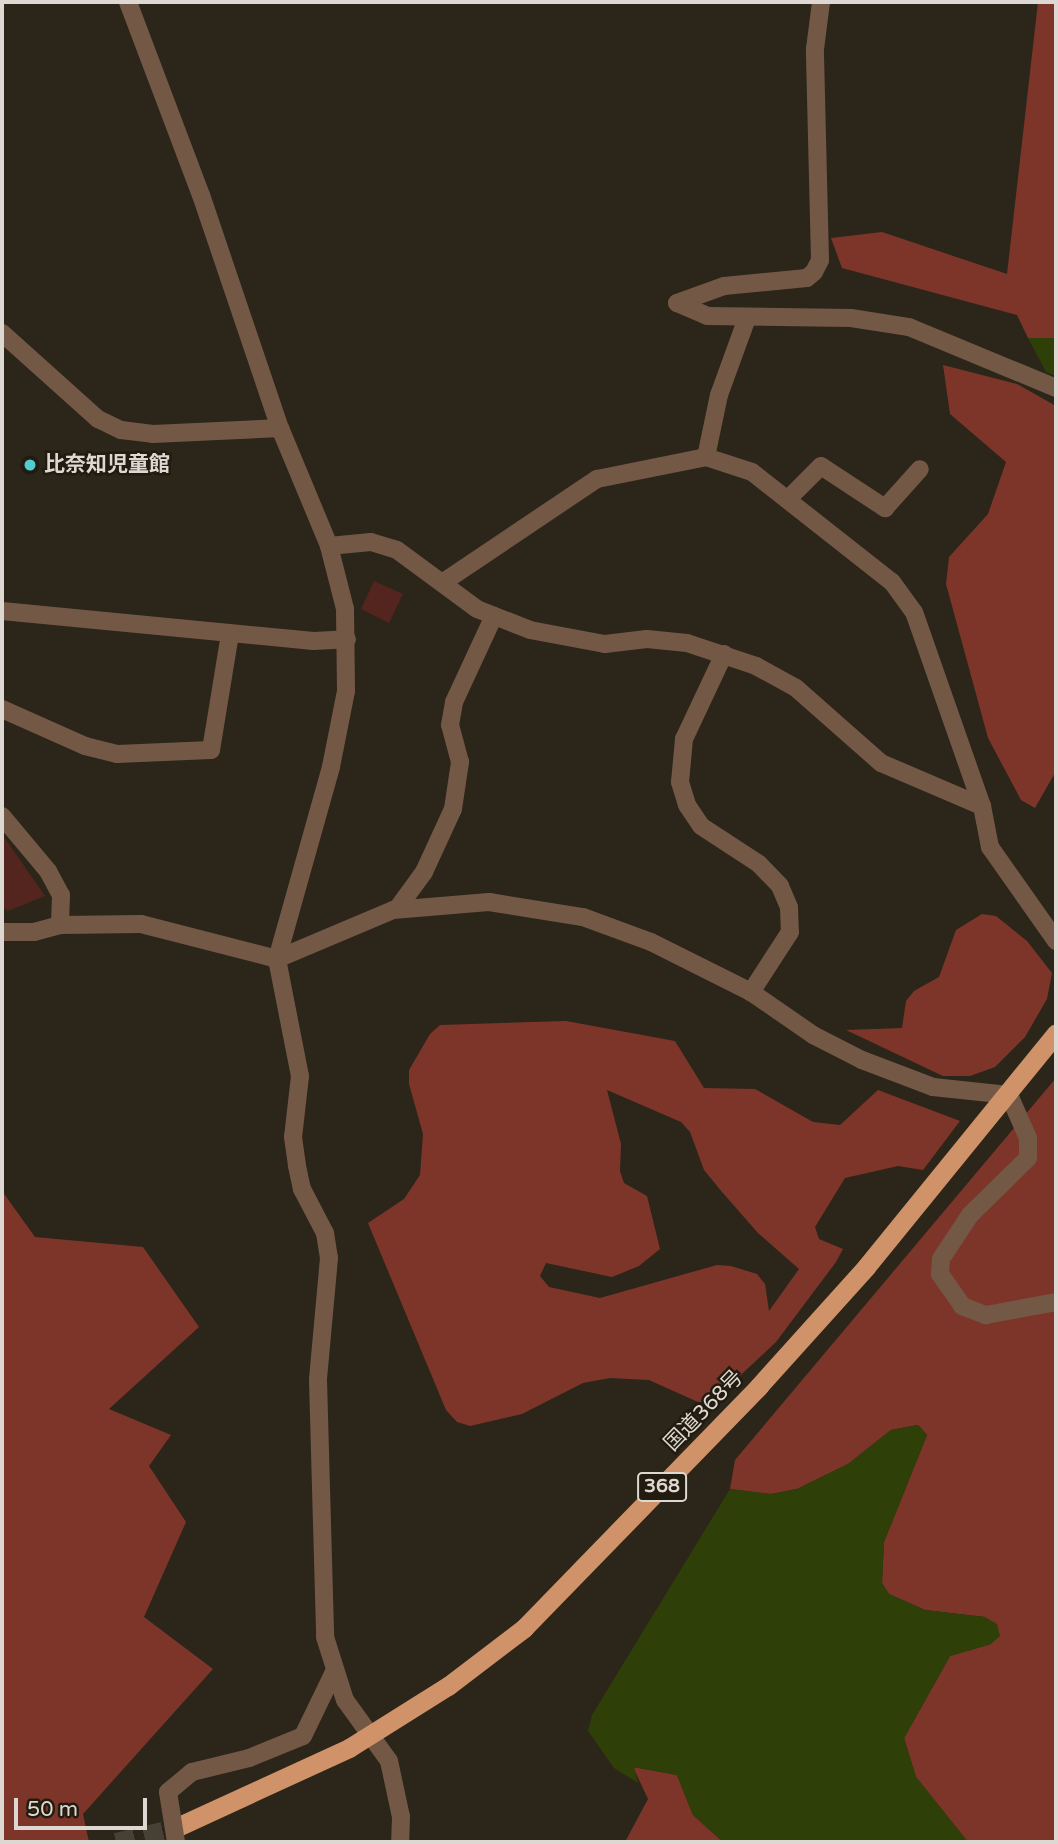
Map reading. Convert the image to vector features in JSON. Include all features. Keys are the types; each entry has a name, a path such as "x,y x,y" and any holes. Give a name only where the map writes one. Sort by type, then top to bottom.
{"highway":[{"name":"国道368号","path":"175,1835 369,1735 447,1686 524,1628 759,1386 1009,1095 1056,1033"}],"street":[{"path":"128,2 201,195 280,428 329,546 345,608 346,691 331,768 277,959 300,1076 293,1137 297,1166 302,1189 325,1233 329,1258 317,1380 325,1637 345,1700 389,1761 401,1817 400,1842"},
{"path":"821,2 815,49 820,260 814,272 807,278 724,286 677,303 707,316 825,316 909,327 1056,388"},
{"path":"706,457 719,395 747,318"},
{"path":"2,333 98,419 121,430 153,434 280,428"},
{"path":"442,583 597,479 706,457 752,472 789,498 892,582 914,612 982,806 990,846 1056,941"},
{"path":"789,498 821,466 885,508 920,468"},
{"path":"329,546 371,542 397,550 494,616 530,629 605,644 660,640 724,654 796,688 881,763 982,806"},
{"path":"2,611 314,641 347,639"},
{"path":"397,909 424,872 453,809 460,762 450,725 454,702 494,616"},
{"path":"2,709 85,746 117,754 211,750 230,634"},
{"path":"724,654 684,739 680,782 687,805 701,826 759,864 779,886 789,907 790,932 751,992"},
{"path":"2,816 48,871 61,895 60,925"},
{"path":"2,932 34,932 60,925 141,924 277,959 397,909 489,902 548,908 651,942 751,992 813,1035 862,1060 933,1087 1009,1095 1028,1138 1028,1158 970,1215 941,1259 940,1274 962,1306 986,1315 1056,1302"},
{"path":"175,1835 168,1792 192,1772 249,1758 303,1736 334,1672"}],"shaded area":[{"path":"1038,2 1056,2 1056,338 1028,338 1017,315 842,268 831,238 882,232 1007,274"},
{"path":"1028,338 1056,338 1056,376 1046,372"},
{"path":"943,365 1017,384 1056,406 1056,771 1035,808 1021,800 988,738 946,584 949,557 988,514 1006,462 950,414"},
{"path":"374,581 403,594 389,623 361,609"},
{"path":"2,834 45,896 8,911 2,907"},
{"path":"982,914 996,916 1027,941 1052,973 1047,999 1025,1037 995,1067 970,1076 943,1076 846,1030 902,1028 906,1001 914,991 939,977 956,930"},
{"path":"566,1021 675,1041 704,1088 755,1089 813,1122 840,1125 878,1090 960,1121 923,1170 898,1166 845,1178 815,1227 819,1239 843,1249 836,1262 776,1342 711,1403 698,1402 649,1380 610,1378 583,1383 522,1414 470,1426 457,1422 446,1410 368,1223 404,1199 420,1175 423,1134 409,1084 409,1070 430,1034 440,1025","holes":["607,1090 681,1122 690,1132 704,1170 758,1233 799,1269 769,1311 765,1284 757,1274 731,1266 717,1265 600,1298 549,1287 540,1276 546,1263 612,1277 639,1266 660,1249 647,1196 624,1183 620,1171 621,1144"]},
{"path":"1056,1078 1056,1842 968,1842 916,1777 904,1738 950,1656 991,1644 985,1617 925,1610 889,1594 882,1583 884,1542 927,1435 918,1425 891,1430 848,1464 797,1489 771,1494 730,1489 735,1460"},
{"path":"2,1191 35,1237 143,1247 199,1327 109,1409 171,1435 149,1466 186,1522 144,1617 213,1669 83,1814 89,1842 2,1842"},
{"path":"918,1425 927,1435 884,1542 882,1583 889,1594 925,1610 985,1617 997,1624 1000,1636 991,1644 950,1656 904,1738 916,1777 968,1842 723,1842 693,1815 677,1775 634,1767 638,1783 614,1768 588,1731 592,1715 730,1489 771,1494 797,1489 848,1464 891,1430"},
{"path":"633,1767 677,1775 693,1815 723,1842 625,1842 648,1799"}],"tunnel":[{"path":"116,1842 175,1828"}],"place":[{"name":"比奈知児童館","path":"30,465"}]}
